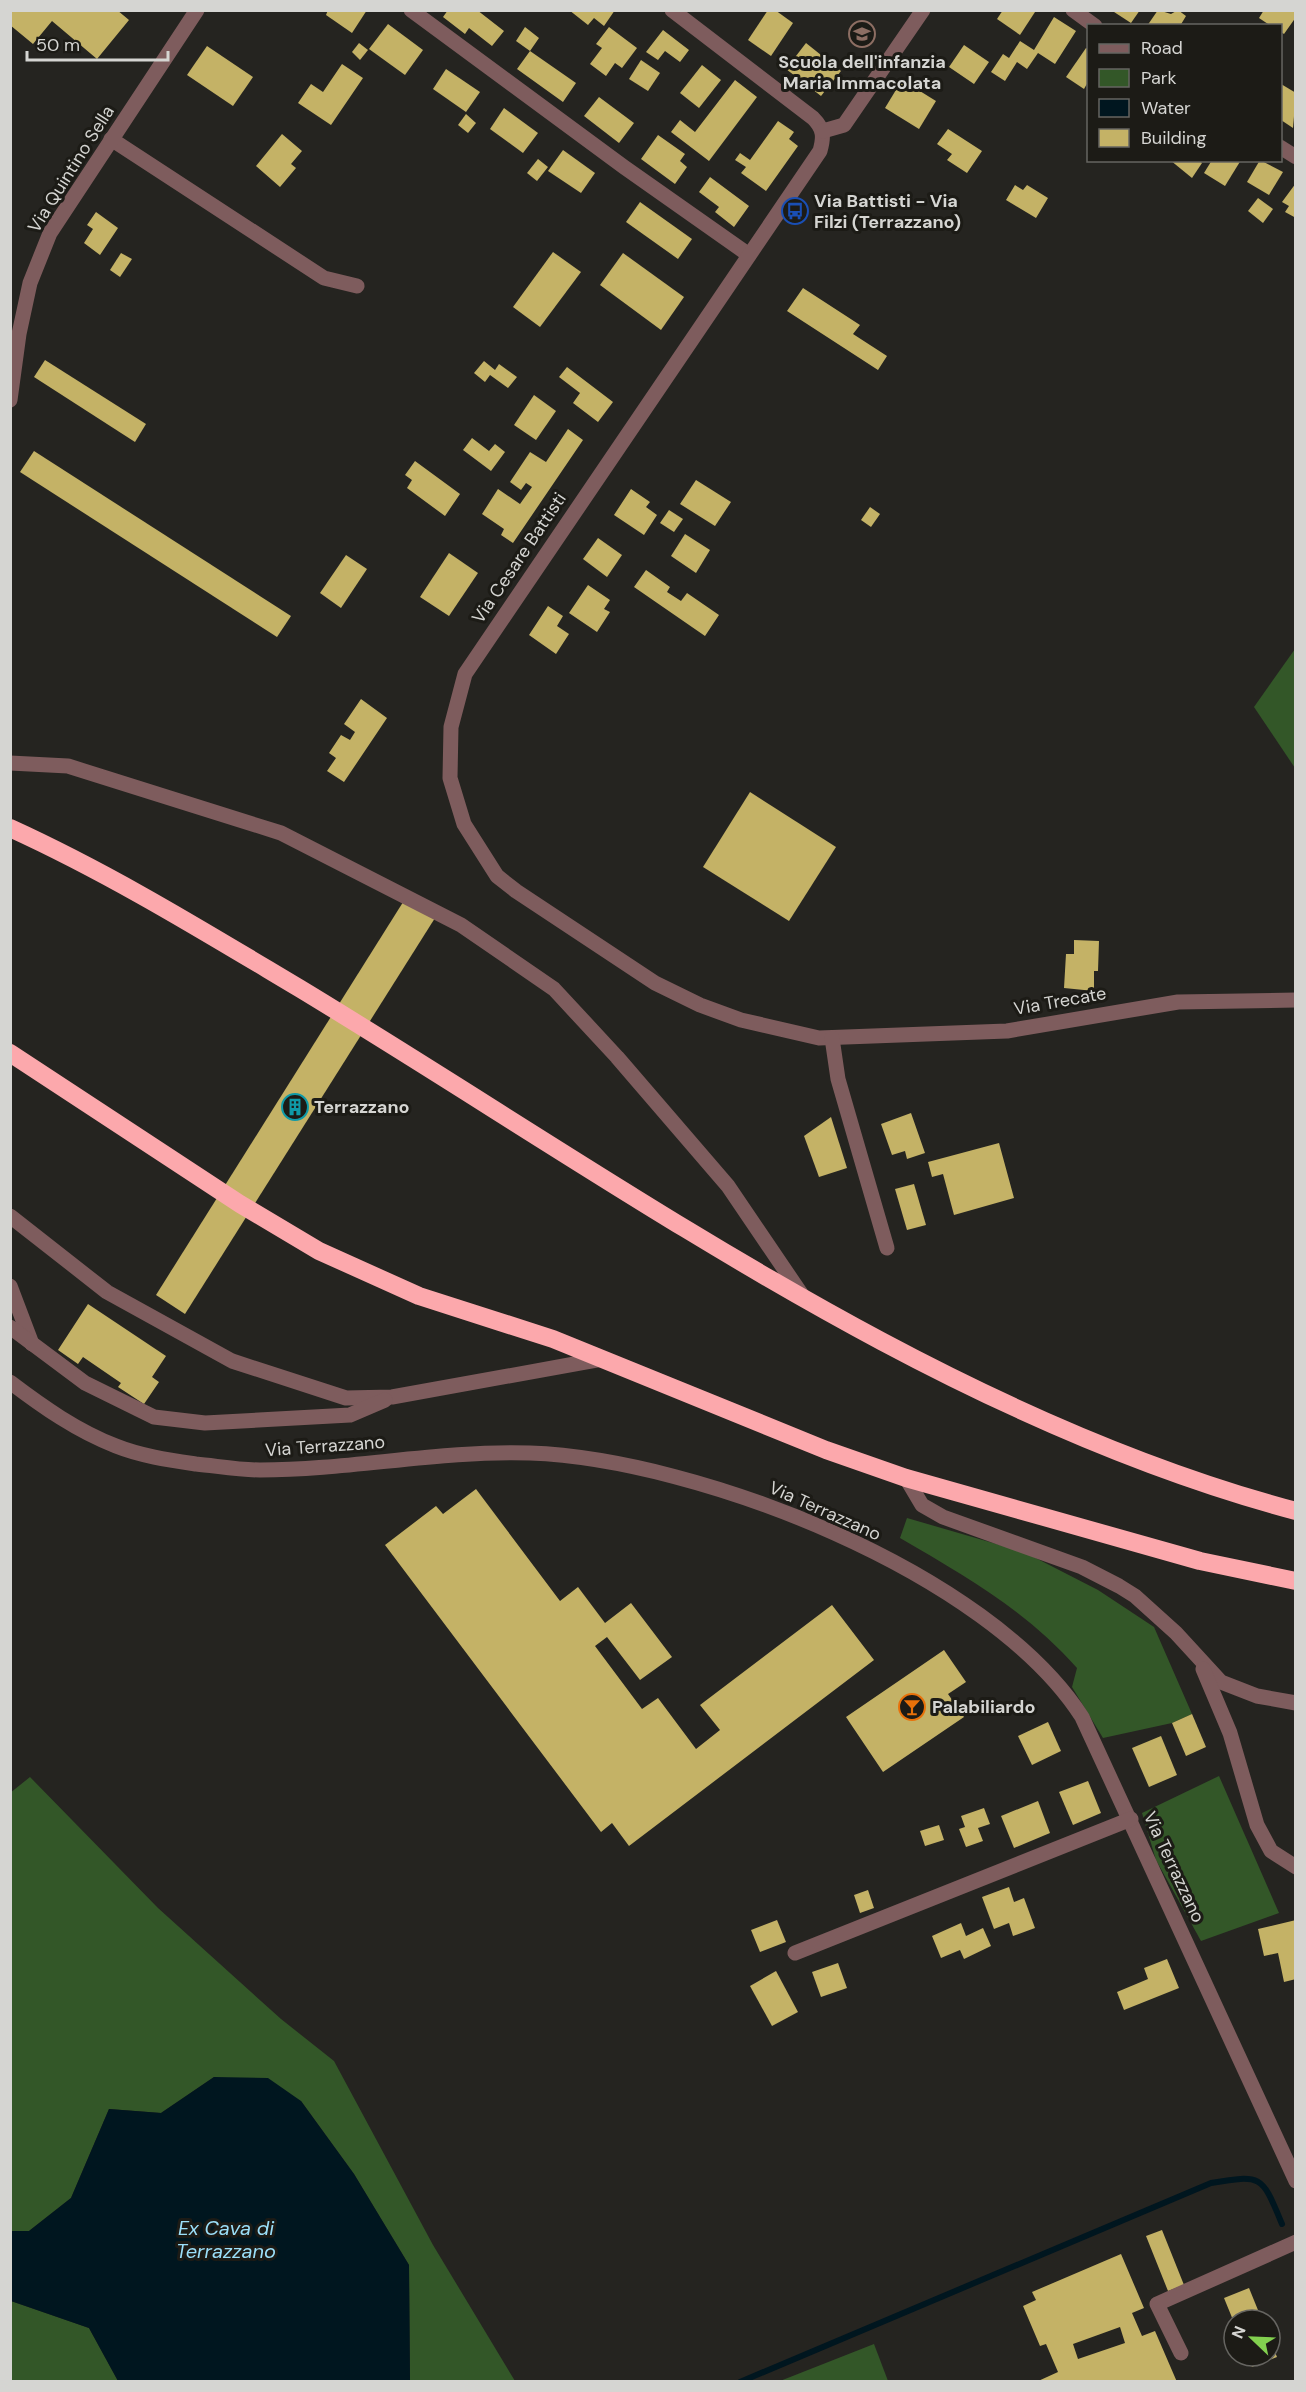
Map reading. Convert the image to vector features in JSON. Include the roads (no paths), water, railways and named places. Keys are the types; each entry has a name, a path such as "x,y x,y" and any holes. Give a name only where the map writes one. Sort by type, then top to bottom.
{"highway":[{"path":"10,828 176,915 353,1021 806,1301 1047,1422 1156,1465 1252,1499 1296,1511"},
{"path":"10,1053 240,1204 319,1251 419,1296 553,1339 826,1450 906,1478 1189,1558 1296,1581"}],"street":[{"name":"Via Quintino Sella","path":"10,399 19,334 30,283 50,233 197,10"},
{"path":"411,10 624,167 749,255"},
{"path":"672,10 813,118 823,131 844,125 923,10"},
{"path":"1073,10 1092,24"},
{"name":"Via Cesare Battisti","path":"823,131 820,151 474,658 454,707 451,727 450,778 464,824 498,876 552,916 654,983 700,1005 741,1020 797,1034 832,1038"},
{"path":"111,139 324,278 357,286"},
{"path":"1282,148 1296,157"},
{"path":"10,763 68,766 281,833 461,925 554,989 617,1057 728,1186 806,1301"},
{"name":"Via Trecate","path":"832,1038 1007,1031 1178,1002 1296,1000"},
{"path":"832,1038 838,1079 887,1248"},
{"path":"10,1216 107,1292 232,1361 346,1398 392,1397 603,1359"},
{"path":"10,1286 32,1344"},
{"path":"10,1327 85,1383 154,1417 205,1424 350,1415 392,1397"},
{"name":"Via Terrazzano","path":"10,1382 40,1405 81,1430 116,1446 161,1459 257,1470 302,1469 490,1454 563,1455 636,1466 732,1492 831,1532 917,1575 1021,1649 1069,1696 1096,1745 1131,1819 1294,2176"},
{"path":"906,1478 922,1505 943,1517 1082,1567 1119,1586 1168,1625 1221,1682 1257,1696 1296,1703"},
{"path":"1200,1661 1230,1733 1257,1825 1271,1851 1296,1868"},
{"path":"795,1953 1131,1819"},
{"path":"1181,2353 1157,2304 1296,2242"}],"water":[{"name":"Ex Cava di Terrazzano","path":"214,2077 268,2078 301,2101 354,2174 409,2265 410,2381 118,2381 89,2328 11,2301 11,2231 29,2231 71,2198 109,2109 161,2113"}],"waterway":[{"path":"740,2382 1211,2183 1241,2179 1259,2182 1270,2196 1282,2224"}],"place":[{"name":"Scuola dell'infanzia Maria Immacolata","path":"862,34"},
{"name":"Via Battisti - Via Filzi (Terrazzano)","path":"795,211"},
{"name":"Terrazzano","path":"295,1107"},
{"name":"Palabiliardo","path":"912,1707"}]}
